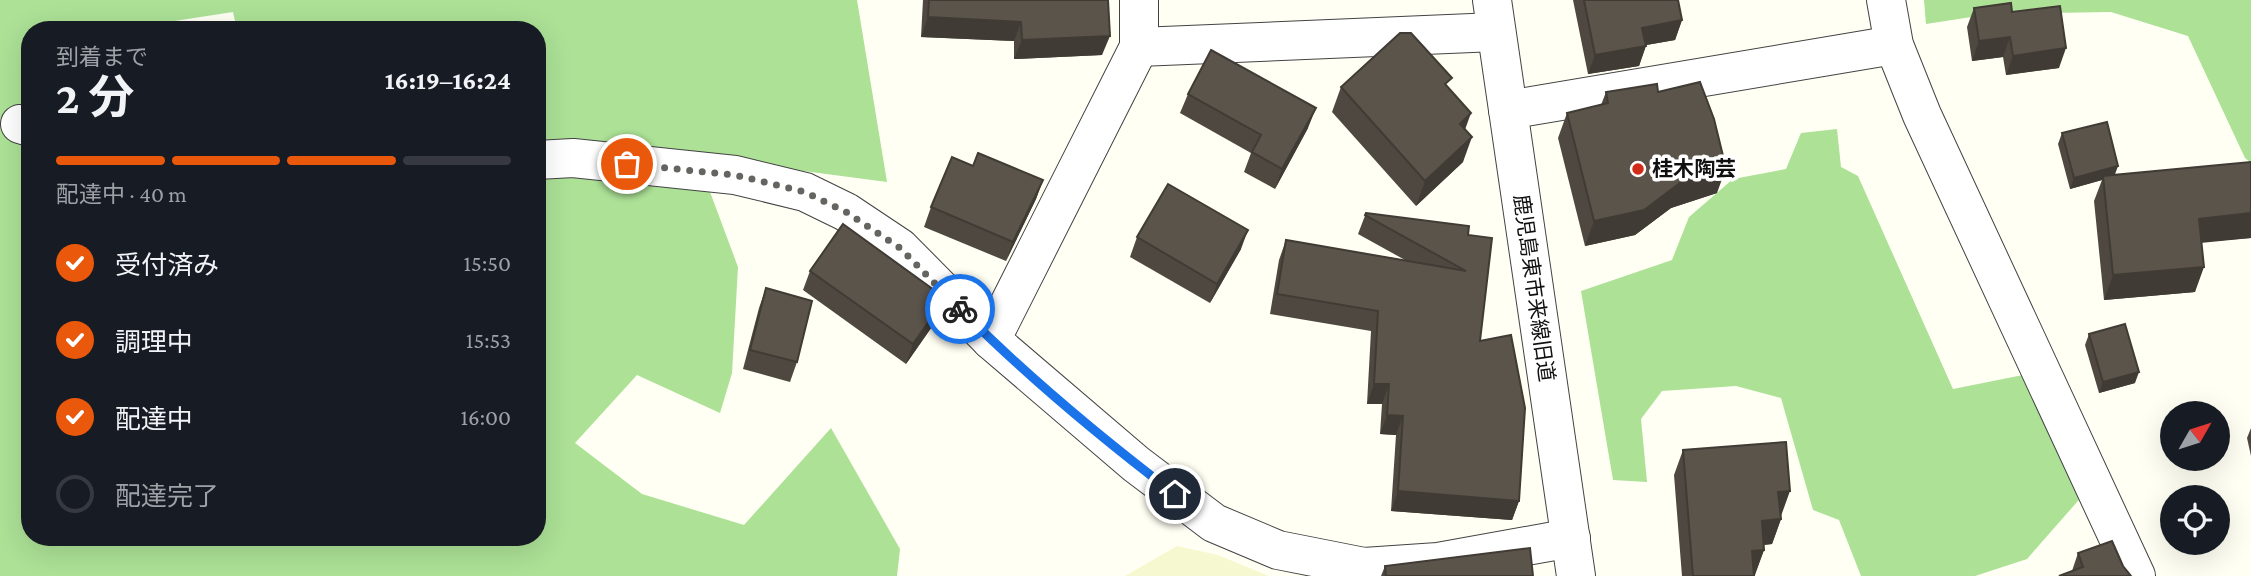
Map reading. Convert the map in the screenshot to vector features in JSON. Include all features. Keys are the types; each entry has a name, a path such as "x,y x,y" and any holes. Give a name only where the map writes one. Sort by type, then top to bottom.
{"street":[{"path":"991,340 1139,47 1139,0"},
{"path":"1886,0 1894,45 1922,116 2136,576"},
{"path":"1139,47 1494,16"},
{"name":"鹿児島東市来線旧道","path":"1494,16 1576,576"},
{"path":"1508,110 1894,45"},
{"path":"546,159 573,158 735,175 805,192 846,212 900,248 991,340 1136,464 1214,523 1278,550 1364,567 1438,562 1571,538"}],"green space":[{"path":"0,0 857,0 887,182 697,157 738,267 732,373 720,413 637,375 575,443 642,494 744,525 831,428 900,549 897,576 0,576"},
{"path":"1924,0 2251,0 2251,163 2245,158 2188,36 2111,12 1991,14 1926,24"},
{"path":"1837,129 1841,167 1858,176 1953,389 2028,374 2084,494 2027,559 1975,576 1861,576 1839,520 1813,510 1781,398 1736,386 1662,391 1641,419 1647,482 1613,480 1581,291 1672,260 1689,217 1733,179 1786,169 1801,133"},
{"path":"1177,546 1218,555 1269,576 1125,576"}],"building":[{"path":"929,0 1108,0 1110,36 1022,40 1021,22 928,17"},
{"path":"1584,0 1678,0 1682,20 1642,28 1646,46 1595,55"},
{"path":"2011,3 2012,12 2060,6 2066,48 2013,56 2010,37 1979,41 1974,8"},
{"path":"1400,33 1411,33 1452,78 1445,84 1471,113 1460,124 1472,137 1425,181 1341,87"},
{"path":"1211,50 1316,108 1282,169 1252,152 1261,135 1188,94"},
{"name":"桂木陶芸","path":"1700,82 1714,119 1726,168 1680,183 1644,210 1594,221 1567,113 1608,103 1606,92 1657,84 1658,92"},
{"path":"2107,122 2118,166 2074,178 2062,133"},
{"path":"978,153 1043,180 1013,242 931,207 952,157 973,166"},
{"path":"2251,162 2251,213 2199,219 2204,267 2113,275 2103,176"},
{"path":"1168,184 1248,230 1217,284 1137,237"},
{"path":"1365,215 1469,226 1468,235 1492,238 1480,341 1511,335 1525,408 1519,501 1398,491 1403,416 1387,415 1389,384 1374,384 1378,311 1277,294 1286,240 1466,271"},
{"path":"843,224 945,298 913,344 810,271"},
{"path":"766,288 812,301 797,362 750,350"},
{"path":"2125,324 2139,372 2103,382 2089,334"},
{"path":"1786,442 1790,491 1778,492 1781,519 1762,521 1764,550 1752,551 1754,576 1693,576 1683,450"},
{"path":"2112,541 2123,566 2131,576 2059,576 2083,567 2078,553"},
{"path":"1530,548 1533,576 1386,576 1385,566"}],"way so far":[{"path":"627,164 735,175 805,192 846,212 900,248 960,309"}],"place":[{"name":"桂木陶芸","path":"1638,169"}],"route":[{"path":"960,309 991,340 1175,494"}]}
